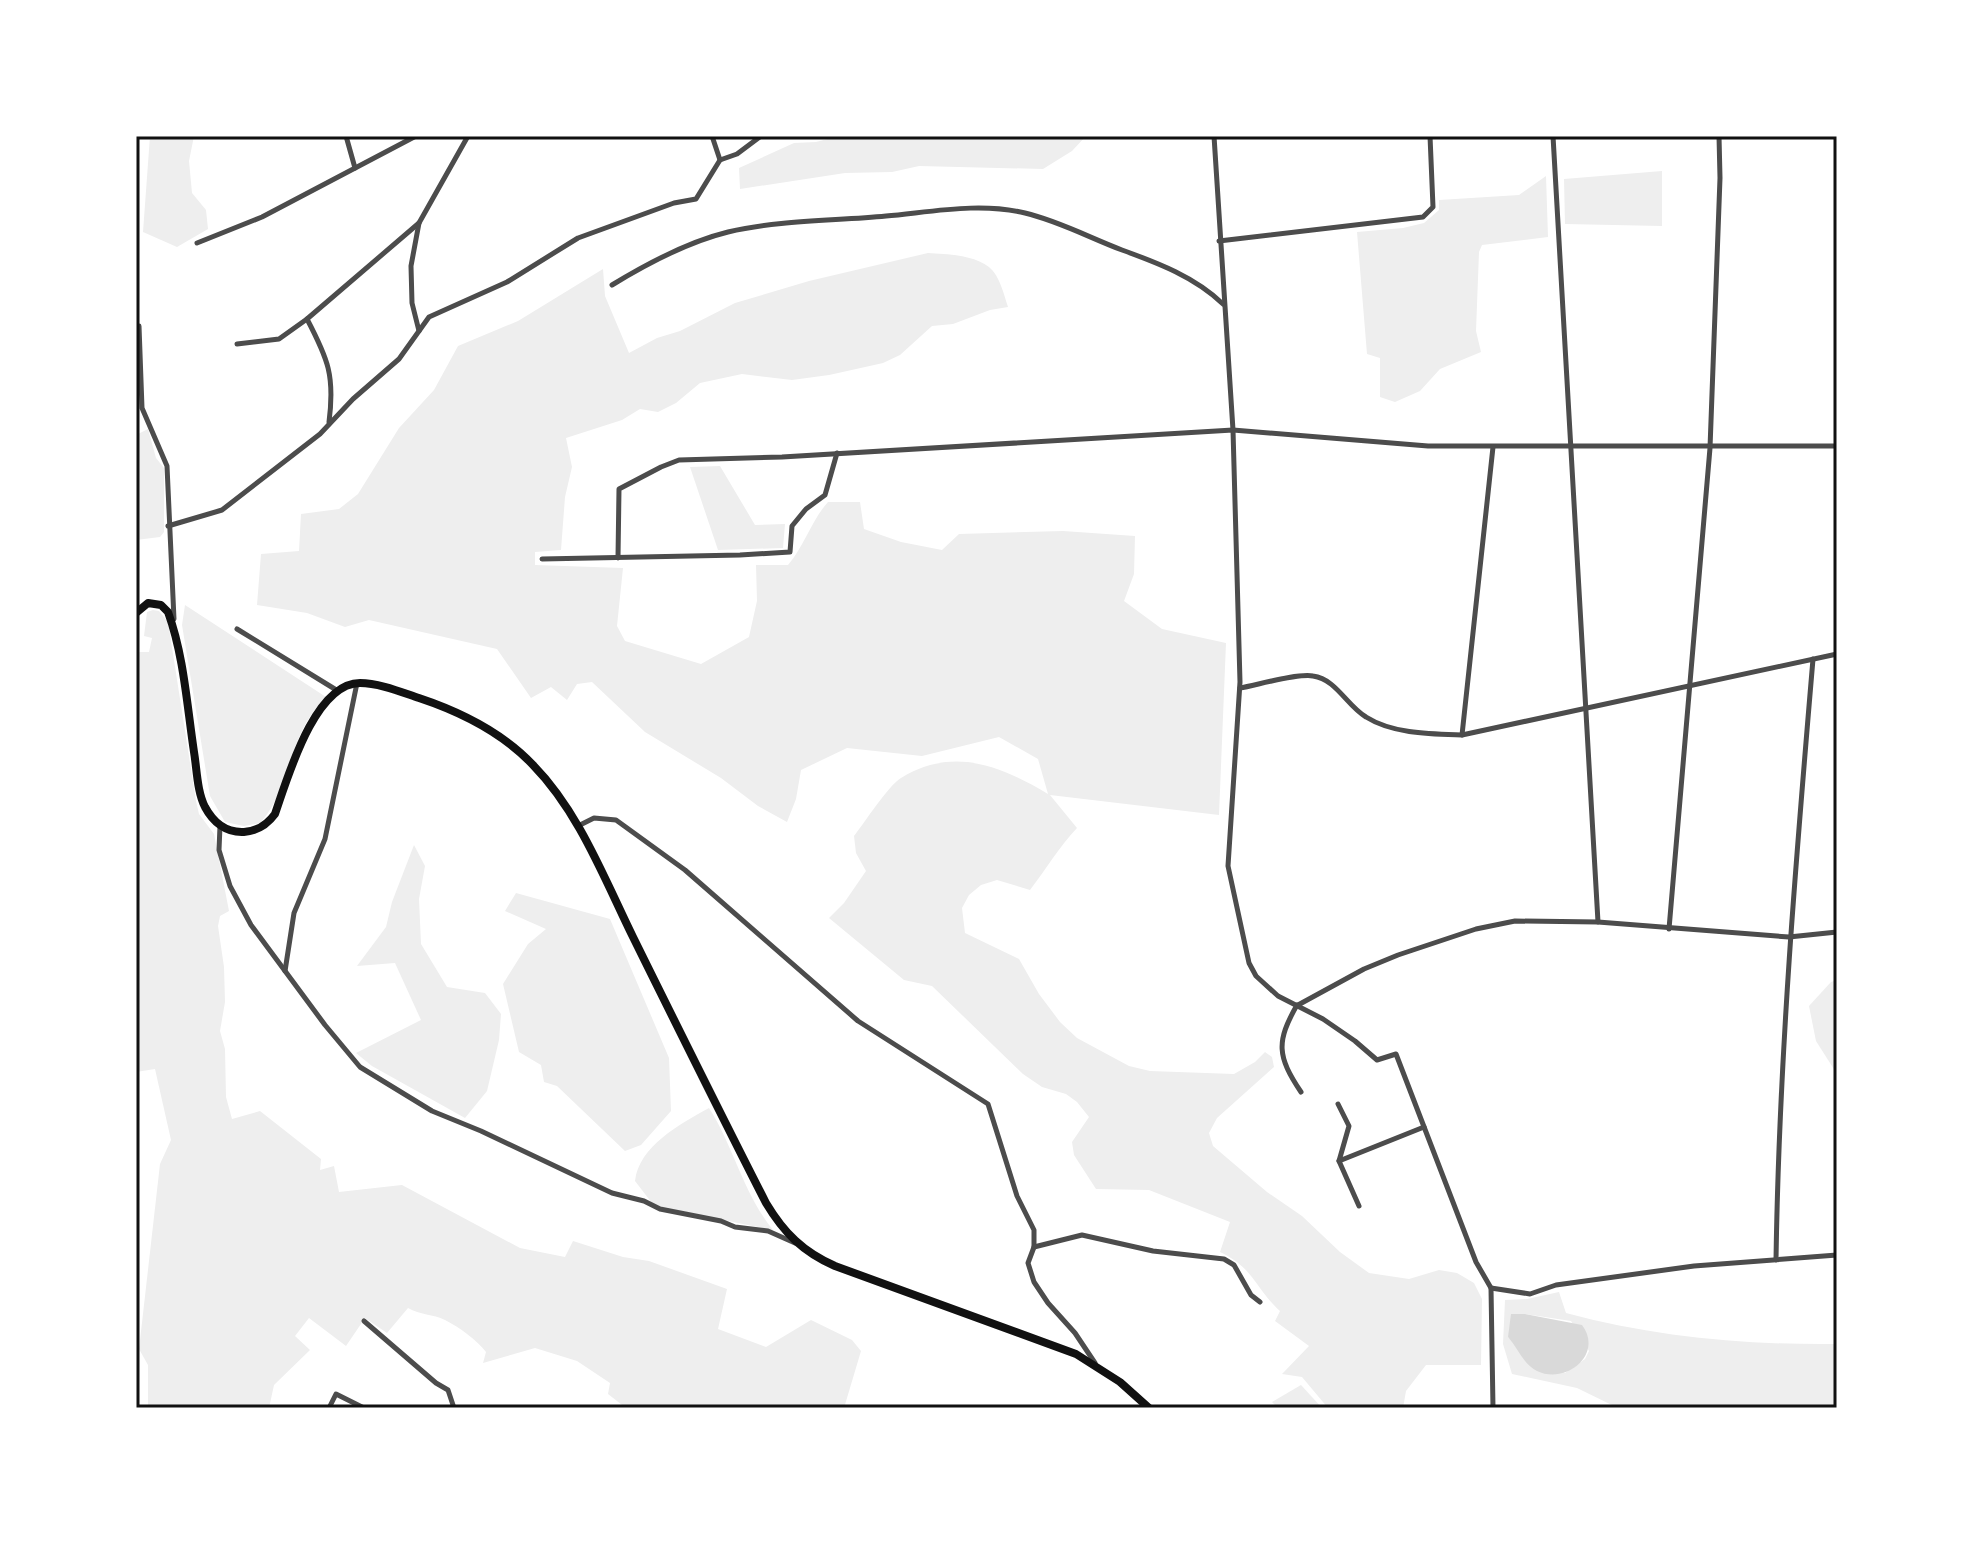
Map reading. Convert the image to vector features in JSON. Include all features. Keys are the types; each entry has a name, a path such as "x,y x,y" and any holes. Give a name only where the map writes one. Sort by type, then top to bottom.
{"main road":[{"path":"136,613 148,603 161,605 168,612 175,636 201,796 205,808 220,826 236,832 257,829 270,821 301,742 318,711 339,692 358,683 387,688 431,702 483,725 512,745 533,765 578,826 766,1203 796,1243 813,1257 835,1266 1076,1354 1095,1364 1149,1408"}],"street":[{"path":"346,136 355,168"},
{"path":"197,243 262,217 416,136"},
{"path":"419,331 412,303 411,266 419,223 468,136"},
{"path":"712,136 720,160"},
{"path":"168,526 222,510 320,434 399,359 429,317 507,282 578,238 674,203 696,199 720,160 737,154 761,136"},
{"path":"1214,136 1233,430 1240,688 1228,866 1249,963 1256,976 1278,996 1355,1041 1377,1060 1396,1054 1476,1262 1491,1288 1493,1408"},
{"path":"1219,241 1423,217 1433,207 1430,136"},
{"path":"1553,136 1598,922"},
{"path":"1669,929 1710,448 1719,136"},
{"path":"612,285 682,248 728,232 831,219 966,209 1023,213 1051,222 1162,265 1208,290 1224,305"},
{"path":"237,344 279,339 307,319 419,223"},
{"path":"307,319 330,372 329,423"},
{"path":"139,326 142,408 167,466 175,636"},
{"path":"618,558 619,489 679,460 1233,430 1428,446 1837,446"},
{"path":"1462,735 1493,447"},
{"path":"542,559 790,552 792,526 806,509 825,495 837,453"},
{"path":"237,629 339,692"},
{"path":"1240,688 1312,675 1329,681 1351,707 1380,725 1462,735 1837,654"},
{"path":"1776,1260 1789,937 1813,659"},
{"path":"285,972 294,913 325,839 358,683"},
{"path":"578,826 594,818 616,820 685,870 858,1021 988,1104 1017,1196 1034,1230 1034,1247 1028,1263 1034,1282 1075,1333 1095,1364"},
{"path":"220,826 219,850 230,886 251,925 360,1067 432,1111 612,1193 644,1201 660,1209 721,1221 735,1227 768,1231 796,1243"},
{"path":"1301,1092 1285,1068 1282,1034 1297,1005 1364,969 1476,929 1515,921 1598,922 1789,937 1837,932"},
{"path":"1338,1104 1349,1126 1339,1161 1359,1206"},
{"path":"1339,1161 1424,1127"},
{"path":"1034,1247 1082,1235 1153,1251 1224,1259 1234,1265 1251,1295 1260,1302"},
{"path":"1491,1288 1530,1294 1556,1285 1694,1266 1837,1255"},
{"path":"364,1321 448,1390 454,1408"},
{"path":"329,1408 336,1394 364,1408"}],"shaded area":[{"path":"150,136 194,136 189,161 192,193 206,210 208,229 177,247 143,232"},
{"path":"839,136 1086,136 1072,151 1043,169 919,166 892,172 845,173 740,189 739,168 794,143"},
{"path":"1662,171 1662,226 1565,224 1564,179"},
{"path":"1546,176 1548,237 1482,245 1479,252 1476,331 1481,352 1440,369 1420,391 1395,402 1380,397 1380,358 1367,354 1357,232 1424,223 1439,210 1439,200 1519,195"},
{"path":"928,253 968,258 989,267 999,280 1008,307 990,310 953,324 932,326 900,355 883,363 792,380 742,374 700,383 676,403 658,412 640,409 622,420 566,438 572,467 565,497 561,550 535,552 535,565 623,568 617,626 625,641 701,664 749,637 757,601 756,565 788,565 828,502 860,502 864,529 901,542 942,550 959,534 1063,531 1135,536 1134,574 1124,601 1162,629 1226,643 1219,815 1050,795 1077,828 1030,890 997,880 981,885 969,895 962,908 965,933 1019,959 1060,1022 1077,1038 1129,1066 1150,1071 1234,1074 1265,1052 1272,1057 1274,1067 1217,1118 1209,1133 1213,1146 1369,1273 1409,1279 1439,1270 1457,1273 1474,1283 1482,1299 1481,1365 1426,1365 1406,1391 1403,1408 1328,1408 1302,1377 1282,1374 1309,1346 1275,1321 1280,1311 1247,1271 1220,1252 1230,1222 1149,1190 1096,1189 1074,1155 1072,1142 1089,1117 1077,1102 1066,1094 1042,1087 1023,1074 932,986 904,980 829,918 844,903 866,871 856,853 854,836 883,796 901,778 920,768 958,762 995,768 1048,794 1038,759 999,737 922,756 847,748 801,770 796,799 787,822 645,732 592,682 577,684 567,700 551,687 531,698 497,649 369,620 345,627 307,613 257,605 261,554 299,551 301,514 339,509 358,494 399,428 434,390 458,346 518,321 603,269 605,296 629,353 735,303 809,281"},
{"path":"148,429 156,458 164,468 164,532 160,537 136,540 136,435"},
{"path":"720,466 755,525 785,524 783,548 718,550 690,467"},
{"path":"185,605 326,697 303,728 279,794 260,823 244,826 225,822 210,796 182,625"},
{"path":"159,611 168,622 196,801 199,814 214,834 229,911 220,916 218,926 225,1002 220,1031 225,1049 226,1097 232,1119 260,1111 321,1159 320,1170 334,1166 339,1192 402,1185 520,1248 565,1257 573,1241 623,1257 649,1261 727,1289 718,1329 766,1347 811,1320 852,1340 861,1351 844,1408 626,1408 608,1394 610,1383 577,1361 535,1348 483,1363 486,1352 467,1334 445,1320 408,1308 387,1333 365,1318 346,1346 309,1318 295,1336 310,1350 274,1385 269,1408 148,1408 148,1365 139,1349 160,1164 171,1140 155,1069 136,1072 136,657 139,652 149,652 152,638 144,636 147,612"},
{"path":"414,845 425,866 419,899 421,944 447,987 485,993 501,1014 499,1040 487,1091 465,1118 372,1066 356,1053 421,1020 395,963 357,966 386,927 392,902"},
{"path":"516,893 610,919 669,1058 671,1111 641,1145 625,1151 557,1086 544,1082 541,1065 519,1052 503,984 528,944 546,929 505,911"},
{"path":"1837,980 1837,1074 1816,1041 1809,1006 1831,982"},
{"path":"709,1108 754,1201 773,1230 655,1207 635,1181 644,1157 663,1137"},
{"path":"1559,1292 1566,1313 1666,1334 1768,1343 1837,1344 1837,1408 1618,1408 1577,1388 1512,1374 1503,1344 1505,1300","holes":["1525,1314 1571,1321 1589,1351 1585,1359 1565,1373 1516,1345 1508,1337"]},
{"path":"1511,1314 1582,1325 1588,1336 1585,1356 1579,1364 1559,1374 1537,1371 1524,1360 1508,1337"},
{"path":"1301,1385 1322,1408 1278,1408 1272,1402"}]}
